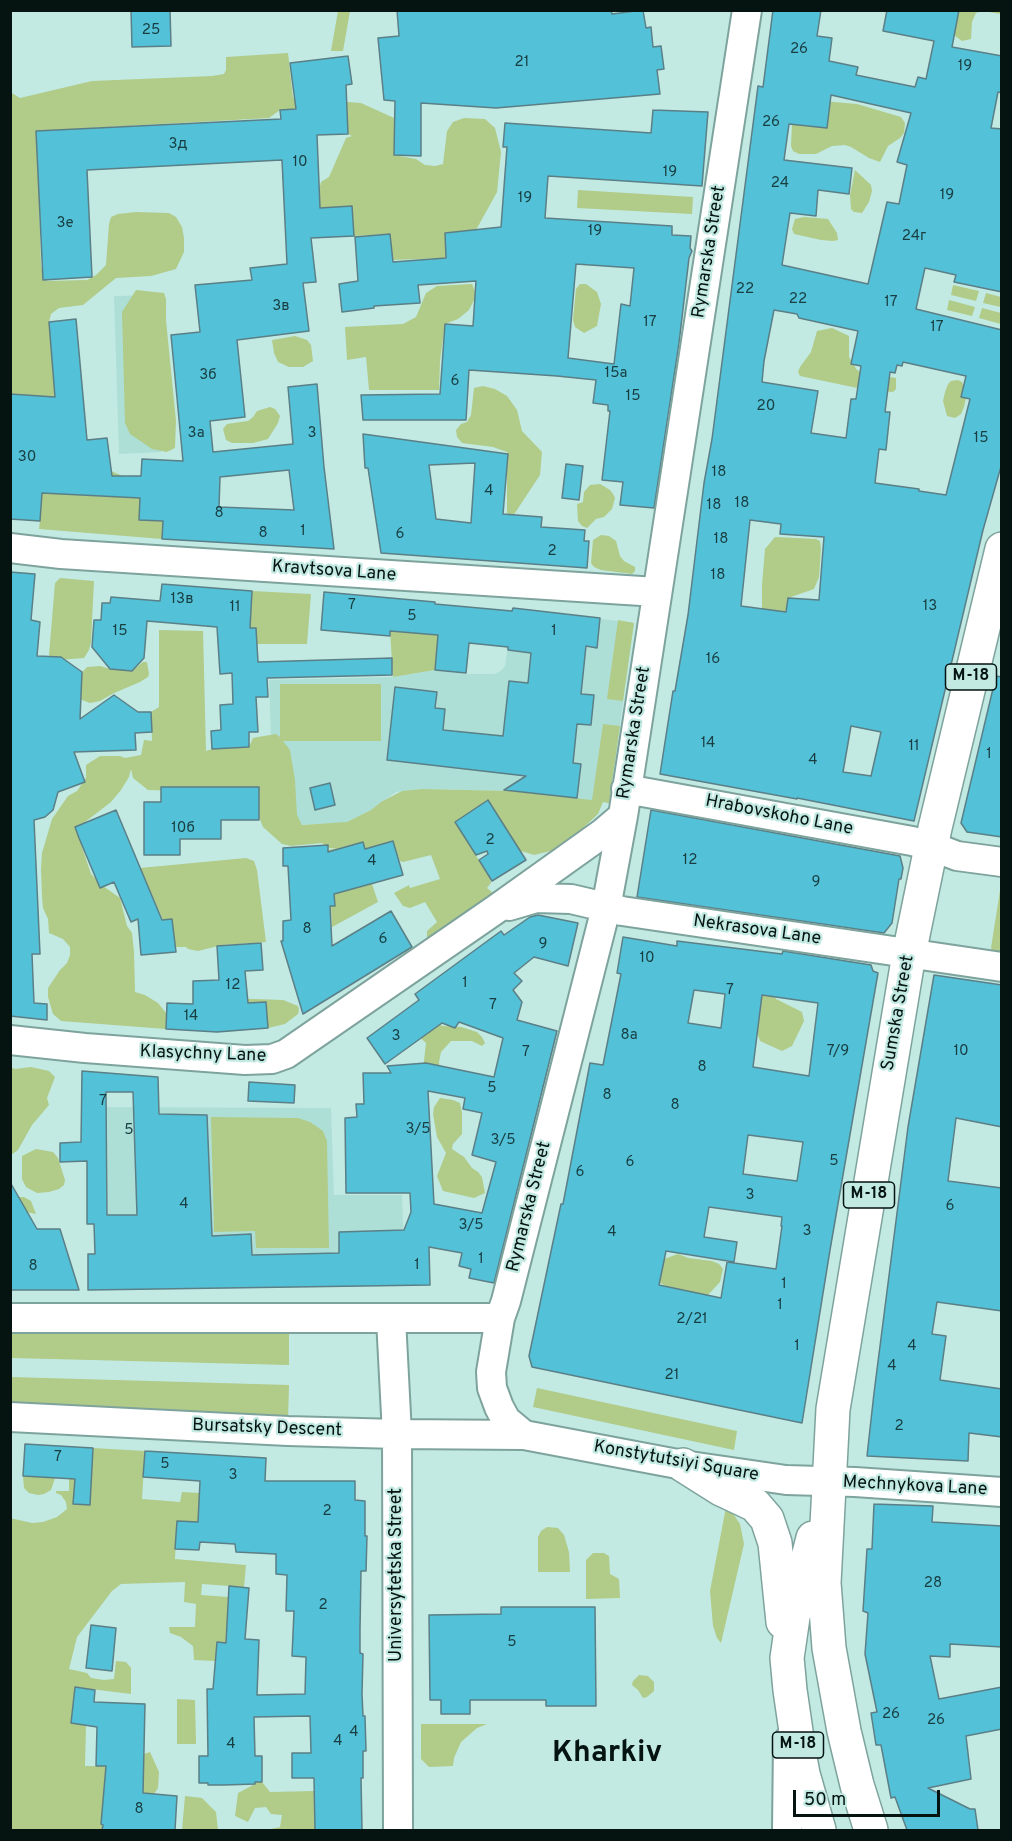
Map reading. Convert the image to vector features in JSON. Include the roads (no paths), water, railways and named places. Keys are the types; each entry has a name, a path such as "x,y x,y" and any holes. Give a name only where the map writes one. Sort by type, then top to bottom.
{"main road":[{"name":"Sumska Street","path":"829,1483 833,1409 909,954 931,846 1002,549"},
{"path":"683,1465 720,1489 755,1505 767,1519 775,1543 788,1658"},
{"name":"М-18","path":"819,1830 803,1774 792,1709 788,1658 792,1617 829,1483"},
{"name":"М-18","path":"829,1483 824,1583 829,1648 844,1731 871,1830"}],"street":[{"name":"Rymarska Street","path":"524,1435 506,1420 492,1388 490,1372 500,1318 606,908 747,10"},
{"name":"Kravtsova Lane","path":"10,548 61,554 657,592"},
{"name":"Hrabovskoho Lane","path":"624,802 931,846 957,856 1002,862"},
{"name":"Klasychny Lane","path":"10,1040 245,1060 272,1059 286,1054 603,833 624,802"},
{"name":"Klasychny Lane","path":"495,910 536,898 572,899 606,908"},
{"name":"Nekrasova Lane","path":"606,908 1002,968"},
{"path":"10,1318 500,1318"},
{"name":"Universytetska Street","path":"391,1319 397,1434 398,1830"},
{"name":"Bursatsky Descent","path":"10,1417 288,1431 524,1435"},
{"name":"Konstytutsiyi Square","path":"524,1435 683,1465 786,1480 829,1483"},
{"name":"Mechnykova Lane","path":"829,1483 855,1482 1002,1492"},
{"path":"787,1830 788,1658"}],"district":[{"name":"Kharkiv","path":"607,1755"}]}
